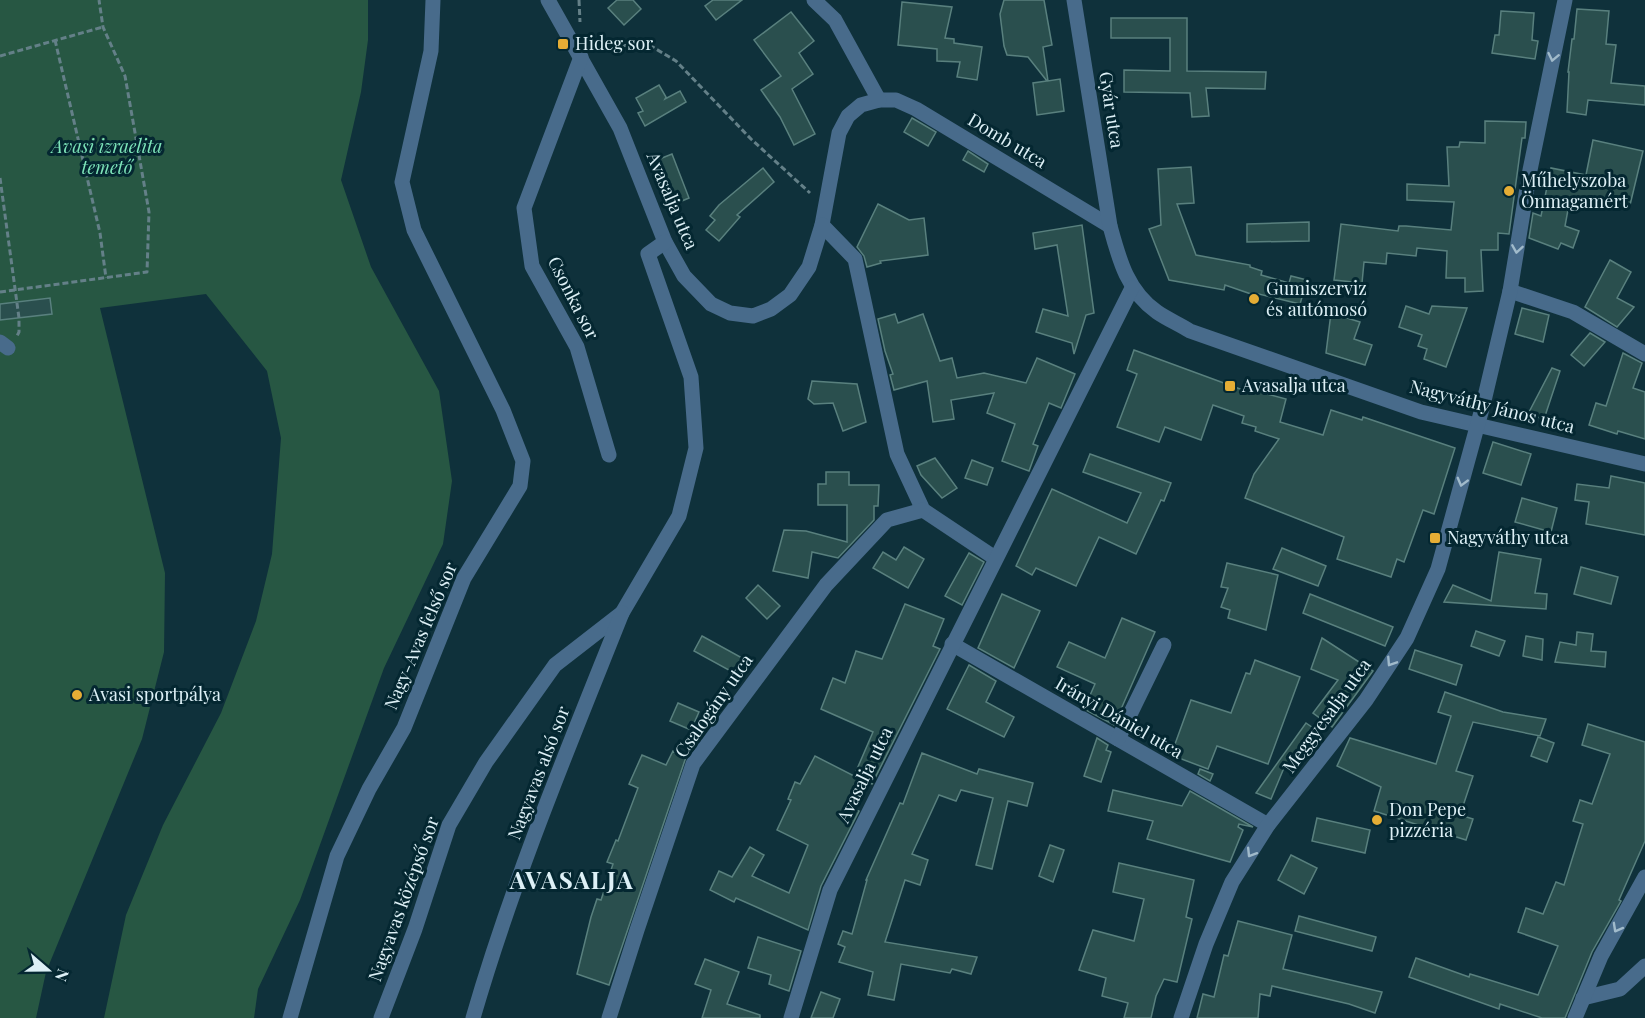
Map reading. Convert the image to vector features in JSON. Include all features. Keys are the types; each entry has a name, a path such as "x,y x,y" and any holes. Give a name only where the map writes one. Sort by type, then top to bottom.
{"street":[{"name":"Nagy-Avas felső sor","path":"290,1018 337,856 369,789 404,728 464,578 520,486 523,461 503,410 414,230 402,182 431,51 433,0"},
{"path":"548,0 581,57"},
{"path":"814,0 836,20"},
{"path":"831,0 836,20 879,100 861,105 848,116 839,134 822,225 855,259 897,454 923,510 995,558"},
{"name":"Gyár utca","path":"1074,0 1110,226"},
{"name":"Meggyesalja utca","path":"1181,1018 1206,944 1232,882 1268,825 1366,700 1407,638 1438,569 1478,425 1510,291 1530,170 1565,0"},
{"name":"Avasalja utca","path":"581,57 620,128 665,242 684,276 711,304 730,313 753,316 771,309 790,295 809,267 822,225"},
{"name":"Csonka sor","path":"581,57 524,208 532,266 577,347 609,455"},
{"name":"Domb utca","path":"879,100 896,100 916,109 1110,226"},
{"name":"Nagyváthy János utca","path":"1110,226 1119,260 1132,288 1156,311 1190,330 1420,412 1645,464"},
{"name":"Nagyavas középső sor","path":"381,1018 449,825 486,762 555,665 622,613 679,516 696,448 691,377 648,254 665,242"},
{"name":"Avasalja utca","path":"791,1018 830,890 1132,288"},
{"path":"1510,291 1573,312 1645,354"},
{"name":"Csalogány utca","path":"609,1018 636,930 693,764 826,585 887,520 923,510"},
{"name":"Nagyavas alsó sor","path":"473,1018 484,979 556,776 622,613"},
{"name":"Irányi Dániel utca","path":"952,644 1268,825"},
{"path":"1118,740 1164,645"},
{"path":"1575,1018 1601,956 1645,877"},
{"path":"1584,998 1620,989 1645,966"}],"path":[{"path":"0,292 147,272 149,212 125,76 104,27 99,0"},
{"path":"0,56 104,27"},
{"path":"55,40 100,233 106,278"},
{"path":"595,45 651,46 676,61 751,140 825,207"},
{"path":"0,178 19,318 19,332 4,345"}],"green space":[{"name":"Avasi izraelita temető","path":"0,0 368,0 368,40 361,92 341,180 371,267 439,391 452,481 443,544 384,668 300,900 258,989 254,1018 104,1018 126,915 163,825 221,713 256,621 272,554 281,438 267,371 206,294 100,308 165,573 164,652 142,739 46,972 36,1018 0,1018"}],"building":[{"path":"617,0 633,0 641,9 624,25 608,8"},
{"path":"713,0 742,0 716,20 705,6"},
{"path":"1004,0 1044,0 1052,45 1043,47 1048,81 1060,79 1064,111 1037,115 1033,83 1047,81 1028,57 1007,55 1000,14"},
{"path":"902,2 952,7 945,38 954,39 954,43 982,47 977,80 957,77 960,62 937,61 937,49 898,45"},
{"path":"1577,9 1609,11 1606,44 1616,45 1611,83 1645,86 1645,105 1588,100 1586,115 1567,112 1568,72"},
{"path":"1501,11 1534,13 1532,40 1538,41 1535,59 1492,53 1495,35 1499,35"},
{"path":"791,12 814,41 799,53 813,74 792,89 815,134 794,145 780,117 761,90 781,76 754,40"},
{"path":"1111,18 1187,18 1187,71 1266,72 1265,89 1206,88 1209,116 1192,117 1190,93 1124,92 1124,70 1170,71 1170,38 1111,38"},
{"path":"659,85 665,99 680,91 686,102 645,126 638,113 643,111 636,98"},
{"path":"912,118 936,132 928,146 904,132"},
{"path":"1485,121 1526,122 1509,234 1498,233 1498,250 1481,250 1483,291 1465,292 1465,278 1446,278 1447,251 1417,248 1416,256 1387,253 1386,264 1364,262 1362,283 1334,280 1341,224 1398,231 1399,226 1451,230 1454,202 1407,200 1407,184 1449,186 1447,147 1459,147 1460,142 1485,143"},
{"path":"1593,140 1643,151 1630,205 1596,197 1594,204 1570,199 1565,226 1579,231 1573,248 1561,243 1558,249 1529,238 1533,213 1541,216 1551,168 1586,175"},
{"path":"968,151 988,164 984,172 963,160"},
{"path":"672,154 689,198 670,206 652,162"},
{"path":"1191,167 1194,203 1177,204 1196,255 1250,265 1262,271 1261,275 1289,283 1291,276 1307,280 1300,304 1255,293 1254,295 1225,285 1224,290 1169,280 1149,229 1161,225 1158,169"},
{"path":"763,168 774,182 737,215 740,217 719,241 706,230 715,220 710,216 719,205"},
{"path":"878,204 909,220 924,218 928,255 880,261 881,263 867,267 864,256 857,247"},
{"path":"1309,222 1309,241 1247,242 1247,224"},
{"path":"1082,225 1094,313 1086,315 1074,354 1072,343 1036,332 1043,309 1068,316 1057,245 1035,249 1033,233"},
{"path":"1610,260 1631,272 1617,298 1634,307 1617,327 1585,307"},
{"path":"50,298 52,314 0,320 0,304"},
{"path":"1406,306 1429,314 1432,306 1467,308 1446,367 1424,359 1427,349 1418,346 1422,335 1399,327"},
{"path":"1522,308 1549,315 1543,342 1515,334"},
{"path":"1331,313 1360,322 1354,339 1372,345 1365,365 1326,353"},
{"path":"895,314 898,323 923,314 940,361 952,358 957,378 984,373 1026,383 1037,358 1075,374 1061,408 1049,403 1033,444 1038,446 1029,471 1002,461 1015,424 987,413 994,393 951,400 954,419 933,422 927,381 894,390 890,375 893,374 878,319"},
{"path":"1590,333 1605,342 1584,366 1571,355"},
{"path":"1134,350 1251,393 1252,390 1286,399 1280,422 1323,435 1331,410 1362,420 1363,417 1455,448 1434,514 1423,510 1404,562 1397,559 1391,577 1337,559 1344,537 1245,498 1254,474 1279,439 1255,431 1256,427 1242,423 1244,416 1213,405 1201,440 1165,427 1159,442 1117,427 1137,374 1127,370"},
{"path":"1623,353 1642,363 1633,388 1645,392 1645,439 1618,431 1617,434 1589,425 1596,403 1606,406"},
{"path":"1552,368 1560,371 1544,419 1528,414"},
{"path":"812,381 857,384 866,422 843,431 833,403 814,404 808,399"},
{"path":"1493,442 1531,454 1521,485 1483,473"},
{"path":"1090,454 1171,483 1136,554 1099,537 1076,586 1036,568 1032,575 1016,566 1052,489 1127,523 1141,493 1083,472"},
{"path":"935,458 957,488 942,498 921,475 917,466"},
{"path":"972,460 993,468 987,485 965,478"},
{"path":"826,472 849,472 849,485 879,485 878,506 874,506 874,520 838,558 812,552 808,578 773,571 784,530 806,531 847,542 847,505 818,505 818,484 826,484"},
{"path":"1611,476 1645,483 1645,535 1586,524 1589,502 1575,500 1577,484 1609,488"},
{"path":"1522,498 1557,508 1551,532 1515,522"},
{"path":"904,547 924,559 908,588 873,568 883,552 896,560"},
{"path":"1282,548 1326,566 1318,586 1273,569"},
{"path":"1499,552 1541,559 1535,593 1547,594 1546,609 1444,602 1453,585 1491,601"},
{"path":"969,553 984,562 962,605 945,596"},
{"path":"1227,563 1278,575 1266,630 1228,618 1230,610 1221,607 1228,588 1221,587"},
{"path":"1581,567 1618,577 1611,604 1574,594"},
{"path":"758,585 780,606 767,619 746,598"},
{"path":"1002,594 1040,611 1014,668 978,648"},
{"path":"1310,594 1393,627 1385,646 1303,613"},
{"path":"905,604 944,619 933,646 940,649 872,784 867,782 852,808 859,811 821,886 808,930 736,898 734,902 710,890 719,871 732,877 750,847 764,855 752,876 789,893 808,845 777,830 791,800 788,799 795,782 800,784 815,756 854,776 873,732 821,709 833,678 845,683 856,651 882,659"},
{"path":"1122,618 1155,632 1114,725 1084,709 1095,684 1057,667 1069,642 1105,658"},
{"path":"1476,631 1505,641 1499,656 1471,646"},
{"path":"1577,632 1593,634 1591,651 1606,652 1605,667 1555,662 1560,642 1576,645"},
{"path":"702,636 744,659 736,674 694,651"},
{"path":"1526,636 1543,639 1542,660 1523,656"},
{"path":"1322,638 1373,671 1332,727 1313,713 1338,680 1311,669"},
{"path":"1415,650 1462,665 1456,685 1409,669"},
{"path":"1255,660 1300,677 1268,764 1217,746 1208,769 1171,755 1191,700 1231,713 1246,673 1250,674"},
{"path":"969,665 996,681 986,702 1014,717 1004,737 947,709"},
{"path":"1445,692 1503,712 1546,719 1540,736 1473,722 1456,771 1473,776 1460,815 1473,819 1466,840 1374,811 1381,787 1337,766 1350,738 1436,764 1451,716 1438,712"},
{"path":"678,703 699,712 691,730 670,721"},
{"path":"1306,723 1316,730 1293,767 1286,763 1271,799 1256,793"},
{"path":"1588,724 1645,742 1645,841 1619,900 1621,901 1592,952 1565,1018 1542,1018 1500,1004 1499,1009 1409,977 1416,958 1469,977 1470,974 1538,995 1558,946 1518,932 1526,908 1543,914 1556,882 1564,885 1583,824 1573,821 1580,800 1592,804 1610,754 1582,745"},
{"path":"1538,737 1554,743 1547,762 1531,756"},
{"path":"1097,738 1108,745 1106,750 1111,752 1101,782 1084,776"},
{"path":"673,751 686,757 609,985 577,974 591,917 597,899 601,900 613,864 607,862 616,840 618,841 638,788 629,784 642,755 666,765"},
{"path":"922,753 977,774 979,769 1033,783 1027,806 1008,801 992,869 976,865 993,798 961,790 956,801 939,795 912,854 928,860 920,885 905,880 885,942 977,957 971,974 952,969 950,973 901,964 894,1000 868,995 873,972 839,962 845,947 838,944 843,931 852,934 866,880 900,803 903,804"},
{"path":"1200,769 1213,774 1210,781 1198,774"},
{"path":"1113,790 1182,806 1190,791 1253,827 1239,824 1238,827 1243,830 1230,862 1147,839 1153,821 1108,811"},
{"path":"1317,818 1370,830 1365,853 1312,841"},
{"path":"1050,845 1064,850 1053,882 1039,876"},
{"path":"1291,855 1317,868 1304,894 1278,880"},
{"path":"1119,863 1194,880 1186,917 1192,919 1177,982 1164,979 1156,996 1151,1018 1124,1018 1128,1003 1102,996 1106,978 1079,970 1093,930 1134,941 1144,899 1113,892"},
{"path":"1299,916 1376,937 1372,951 1295,931"},
{"path":"1238,921 1292,935 1283,969 1382,992 1375,1013 1349,1004 1272,986 1270,996 1260,994 1258,1018 1197,1018 1203,994 1214,997 1224,955 1228,956"},
{"path":"758,937 801,951 789,991 769,984 771,975 748,968"},
{"path":"705,959 739,972 727,1004 760,1015 760,1018 702,1018 711,990 695,984"},
{"path":"821,992 840,999 833,1018 811,1018"}],"place":[{"name":"Hideg sor","path":"563,44"},
{"name":"Műhelyszoba Önmagamért","path":"1509,191"},
{"name":"Gumiszerviz és autómosó","path":"1254,299"},
{"name":"Avasalja utca","path":"1230,386"},
{"name":"Nagyváthy utca","path":"1435,538"},
{"name":"Avasi sportpálya","path":"77,695"},
{"name":"Don Pepe pizzéria","path":"1377,820"}],"district":[{"name":"AVASALJA","path":"572,881"}]}
